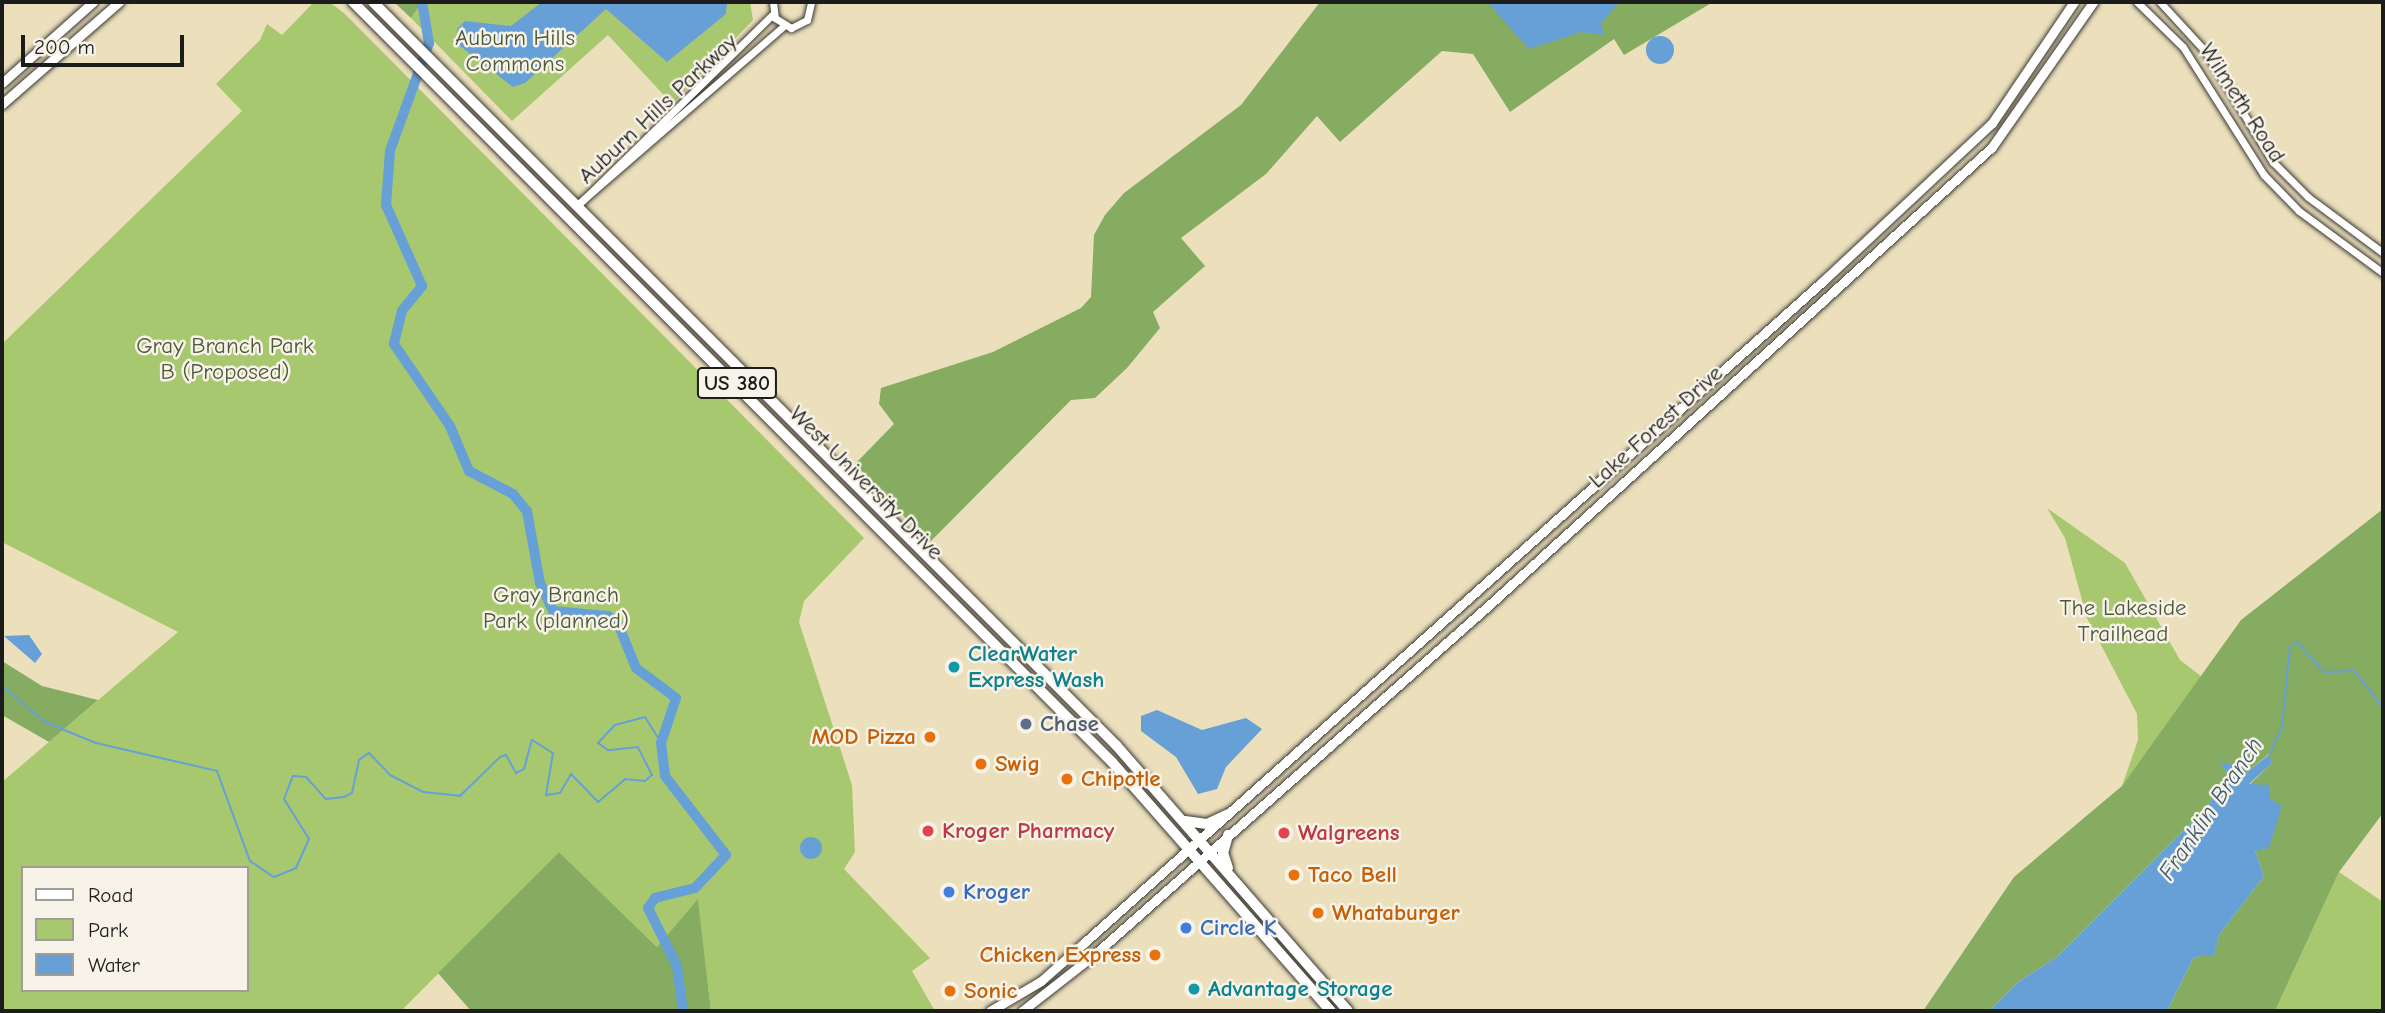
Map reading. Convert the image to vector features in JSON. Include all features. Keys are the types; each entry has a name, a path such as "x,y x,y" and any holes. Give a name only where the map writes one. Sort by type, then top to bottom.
{"highway":[{"name":"West University Drive","path":"353,2 864,512 1190,848 1331,1011"},
{"name":"West University Drive","path":"373,2 951,579 1185,821 1348,1011"},
{"path":"567,215 577,206"},
{"path":"864,512 939,579 951,579"},
{"path":"1185,821 1207,824 1228,814"},
{"path":"1228,835 1223,853 1230,874"},
{"path":"1285,959 1295,950"}],"main road":[{"path":"13,97 2,82 93,2"},
{"path":"2,104 119,2"},
{"name":"Lake Forest Drive","path":"990,1011 1041,981 1984,131 2074,2"},
{"name":"Lake Forest Drive","path":"1022,1011 1095,954 1201,860 1992,147 2093,2"},
{"path":"1085,942 1095,954"}],"street":[{"path":"773,2 773,14 784,26"},
{"name":"Wilmeth Road","path":"2137,2 2183,47 2264,175 2299,211 2383,274"},
{"name":"Wilmeth Road","path":"2160,2 2206,52 2273,162 2308,197 2383,253"},
{"name":"Auburn Hills Parkway","path":"577,206 784,26 803,25 812,4"},
{"name":"Auburn Hills Parkway","path":"577,206 773,14"}],"green space":[{"name":"Gray Branch Park (planned)","path":"314,2 329,2 344,13 864,538 804,601 799,622 852,785 855,852 844,869 930,958 912,971 935,1011 711,1011 698,900 657,947 559,852 401,1011 2,1011 2,782 178,632 2,542 2,344 242,111 216,84 260,40 267,24 282,35"},
{"path":"394,2 422,2 411,18"},
{"name":"Auburn Hills Commons","path":"422,2 750,2 753,20 672,104 608,35 512,121 411,18"},
{"path":"1320,2 1713,2 1624,55 1614,39 1510,112 1473,54 1442,51 1340,142 1317,116 1266,174 1181,238 1205,266 1153,312 1160,328 1127,368 1095,398 1071,400 929,543 855,464 894,424 879,404 881,388 993,352 1081,308 1091,297 1094,235 1105,215 1124,193 1241,105"},
{"name":"The Lakeside Trailhead","path":"2047,508 2125,563 2180,660 2202,677 2122,786 2138,740 2137,714 2087,618 2065,538"},
{"path":"2383,509 2383,813 2339,872 2275,1011 2167,1011 2194,957 2214,954 2219,935 2264,876 2255,851 2269,798 2263,788 2249,785 2271,764 2269,754 2242,776 2221,763 2228,775 2207,807 2057,957 2018,982 1989,1011 1923,1011 2014,877 2122,786 2241,620"},
{"path":"2,661 42,686 98,700 49,742 2,715"},
{"path":"559,852 657,947 698,899 711,1011 471,1011 438,973"},
{"path":"2339,872 2383,902 2383,1011 2275,1011"}],"water":[{"path":"542,2 727,4 726,14 667,62 606,9 525,83 513,87 460,46 457,29 465,21 511,26"},
{"path":"1487,2 1620,2 1601,23 1604,35 1581,32 1529,49"},
{"path":"1660,36 1670,40 1674,50 1670,60 1660,64 1650,60 1646,50 1650,40"},
{"path":"29,635 42,654 35,663 4,636"},
{"path":"1157,710 1202,730 1246,718 1262,729 1226,767 1217,789 1198,794 1176,757 1141,731 1141,716"},
{"path":"2270,754 2271,764 2249,784 2270,785 2269,798 2282,806 2269,848 2255,851 2264,876 2219,935 2214,955 2194,957 2167,1011 1989,1011 2018,982 2057,957 2207,807 2228,775 2220,762 2244,767 2243,775"},
{"path":"811,837 819,840 822,848 819,856 811,859 803,856 800,848 803,840"}],"waterway":[{"path":"422,2 429,43 390,151 386,205 422,286 402,311 394,344 450,426 469,471 513,494 527,511 540,583 553,611 608,616 619,626 636,668 676,698 661,743 665,776 726,855 695,888 655,898 648,908 677,966 683,1011"},
{"name":"Franklin Branch","path":"2270,753 2282,727 2290,646 2297,642 2324,672 2354,671 2383,707"},
{"path":"2,686 45,722 96,743 217,771 250,861 274,877 296,868 309,839 284,799 293,776 306,777 326,799 344,797 352,793 359,760 369,753 390,775 423,792 460,796 500,757 506,755 516,773 524,769 532,740 553,753 546,795 560,793 571,774 598,802 625,779 645,781 652,775 638,747 608,750 598,743 615,725 645,717 661,743"}],"place":[{"name":"ClearWater Express Wash","path":"954,667"},
{"name":"Chase","path":"1026,724"},
{"name":"MOD Pizza","path":"930,737"},
{"name":"Swig","path":"981,764"},
{"name":"Chipotle","path":"1067,779"},
{"name":"Kroger Pharmacy","path":"928,831"},
{"name":"Walgreens","path":"1284,833"},
{"name":"Taco Bell","path":"1294,875"},
{"name":"Kroger","path":"949,892"},
{"name":"Whataburger","path":"1318,913"},
{"name":"Circle K","path":"1186,928"},
{"name":"Chicken Express","path":"1155,955"},
{"name":"Advantage Storage","path":"1194,989"},
{"name":"Sonic","path":"950,991"}],"park label":[{"name":"Gray Branch Park B (Proposed)","path":"225,359"}]}
